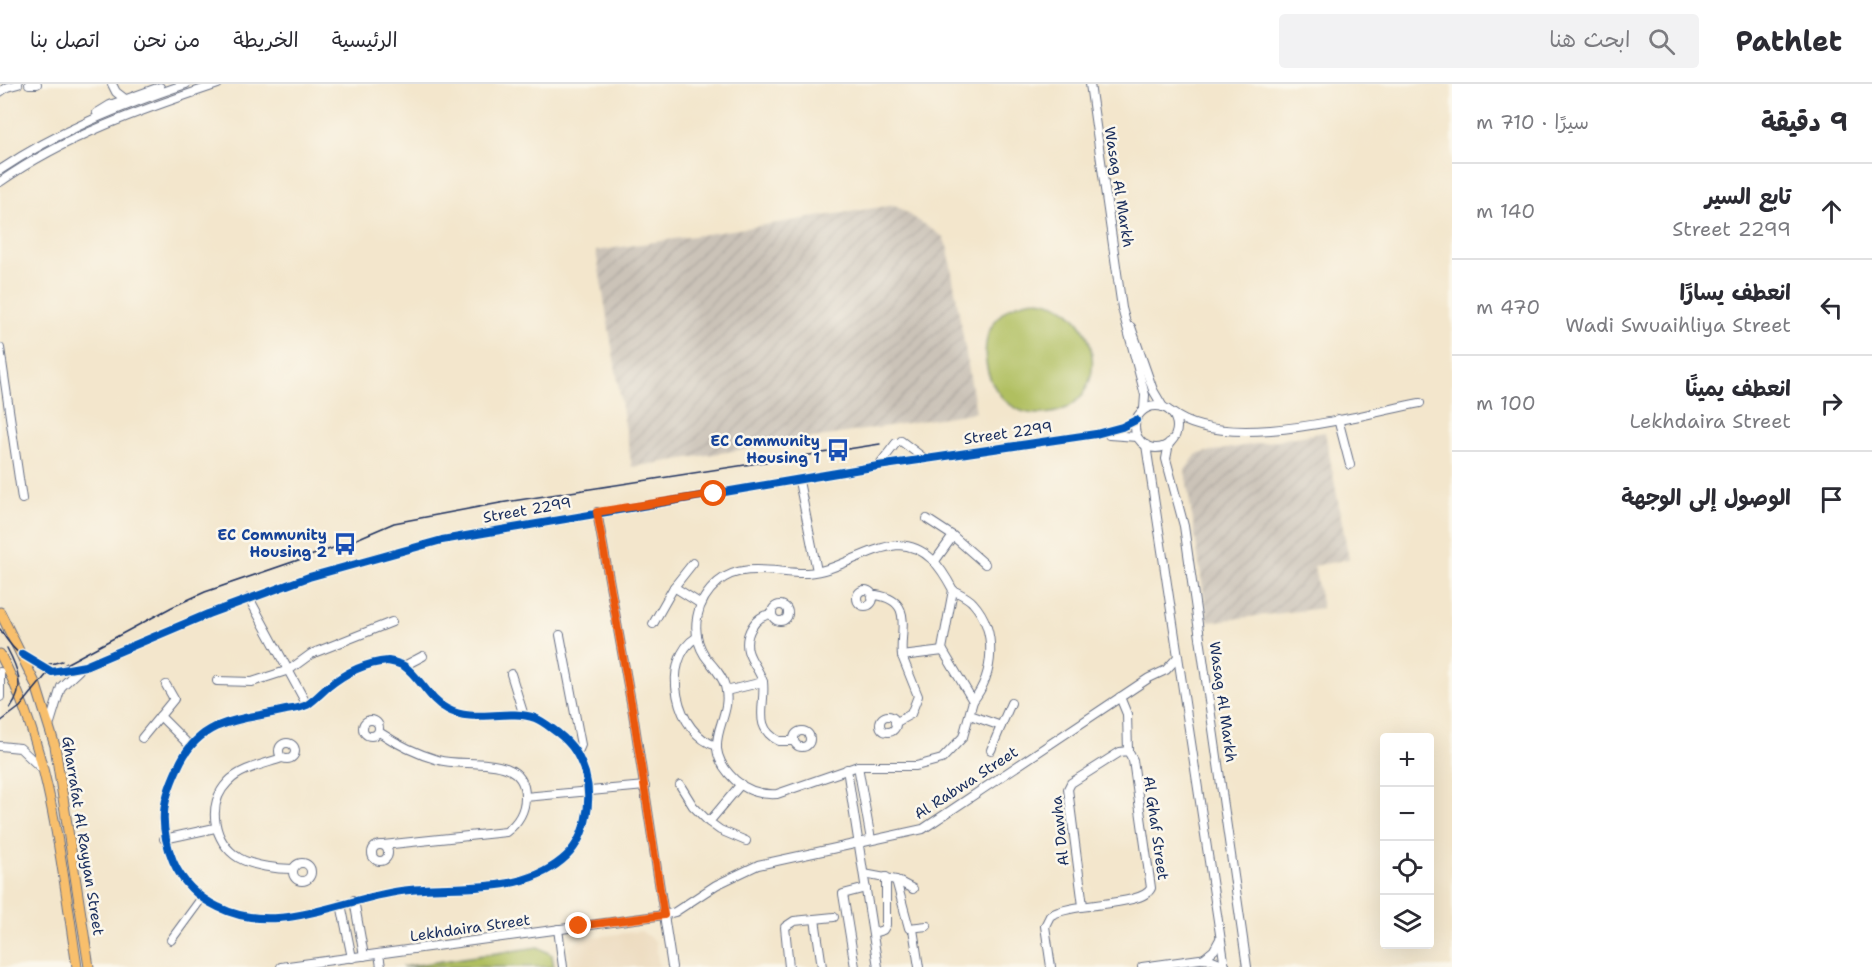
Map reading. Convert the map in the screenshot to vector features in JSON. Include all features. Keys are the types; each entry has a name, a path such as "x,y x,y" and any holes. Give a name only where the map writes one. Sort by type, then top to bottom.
{"main road":[{"name":"Gharrafat Al Rayyan Street","path":"0,612 22,654 49,726 62,779 89,967"},
{"name":"Gharrafat Al Rayyan Street","path":"0,654 18,693 44,771 54,815 77,967"}],"street":[{"path":"0,92 18,84"},
{"path":"29,84 37,84"},
{"path":"86,122 110,105 170,84"},
{"path":"0,170 46,141 86,122 127,104 186,84"},
{"path":"0,183 38,156 125,115 218,84"},
{"name":"Wasag Al Markh","path":"1090,84 1130,344 1145,395 1144,409"},
{"path":"113,86 125,99"},
{"path":"110,105 113,86"},
{"name":"Wasag Al Markh","path":"1122,293 1136,344 1153,390 1163,407"},
{"path":"0,348 22,499"},
{"path":"1171,412 1176,421 1176,430 1169,443 1158,447 1146,445 1137,437 1136,420 1144,409 1156,406 1163,407 1195,425 1224,431 1256,432 1420,403"},
{"path":"1338,419 1350,465"},
{"name":"Street 2299","path":"49,726 61,687 70,676 85,666 249,598 406,548 597,512 799,481 878,466 1096,434 1122,427 1136,420"},
{"path":"1176,430 1195,425"},
{"name":"Street 2299","path":"1096,434 1125,434 1137,437"},
{"path":"878,466 899,442 925,459"},
{"name":"Wasag Al Markh","path":"1169,443 1166,459 1184,526 1247,967"},
{"path":"1146,445 1225,966 1203,958"},
{"path":"799,481 817,571"},
{"path":"597,512 645,786 672,967"},
{"path":"927,519 953,536 985,564"},
{"path":"935,561 953,536"},
{"path":"898,545 918,548 935,561 953,590 976,607 989,642 991,656 987,678 973,700 963,737 942,759 916,766 858,766 777,794 763,794 741,784 726,769 717,746 726,691 722,678 704,654 697,637 697,619 701,604 718,582 741,572 817,571 876,549 898,545"},
{"path":"653,624 674,587 693,563"},
{"path":"674,587 701,604"},
{"path":"953,590 943,634 943,651 973,700"},
{"path":"872,598 876,596 889,598 902,612 904,621 902,656 918,696 911,714 895,723"},
{"path":"249,598 307,705"},
{"path":"772,614 759,619 748,638 749,654 763,682 760,717 763,727 779,741 794,741"},
{"path":"217,681 252,682 289,670 311,654 392,622"},
{"path":"560,635 581,745 578,752"},
{"path":"697,637 683,649 677,672 678,700 684,718 696,734 707,743 717,746"},
{"path":"902,656 943,651"},
{"name":"Street 2299","path":"22,654 52,672 85,666"},
{"path":"404,666 423,656"},
{"name":"Al Rabwa Street","path":"664,915 675,912 716,885 758,865 909,833 935,822 1120,697 1166,670 1178,657"},
{"path":"388,661 404,666 446,709 463,715 524,716 535,718 549,727 578,752 588,790 587,814 580,836 564,859 540,875 517,882 429,888 354,900 312,914 253,918 232,915 201,899 176,868 164,839 163,810 171,781 189,746 208,730 234,719 307,705 340,677 370,663 388,661"},
{"path":"1166,670 1181,673"},
{"path":"0,672 0,697"},
{"path":"511,674 524,716"},
{"path":"726,691 763,682"},
{"path":"142,738 174,699 166,685"},
{"path":"1120,697 1127,714 1129,753"},
{"path":"991,750 1011,703"},
{"path":"970,715 1001,726"},
{"path":"160,716 189,746"},
{"path":"379,732 396,743 439,760 508,768 519,778 525,797 517,824 506,832 397,843 386,848"},
{"path":"0,746 20,748 44,771"},
{"name":"Al Dawha","path":"1083,906 1068,789 1071,783 1117,753 1129,753"},
{"name":"Al Ghaf Street","path":"1051,967 1046,921 1057,911 1141,898 1150,888 1129,753"},
{"path":"280,756 273,761 241,772 228,782 220,793 214,810 215,828 225,845 239,858 293,872"},
{"path":"858,766 871,840"},
{"path":"847,769 878,967"},
{"path":"709,822 741,784"},
{"path":"680,785 693,806 709,822 720,830 746,841"},
{"path":"525,797 645,786"},
{"path":"856,818 862,814 867,817"},
{"path":"164,839 215,828"},
{"path":"864,874 896,880 913,889"},
{"path":"873,933 883,930 886,926 886,877"},
{"path":"896,880 909,926 913,929 919,967"},
{"path":"855,967 843,894 866,888"},
{"path":"171,940 201,899"},
{"path":"354,900 364,956"},
{"path":"341,904 352,958"},
{"name":"Lekhdaira Street","path":"281,967 664,915"},
{"path":"789,967 785,927 794,921 834,916"},
{"path":"815,919 822,967"},
{"path":"913,929 927,926"},
{"path":"558,929 563,967"},
{"path":"349,941 353,937 360,939"},
{"path":"1142,967 1203,958 1214,950 1220,937"},
{"path":"379,954 381,967"}],"shaded area":[{"path":"895,205 943,237 948,249 976,412 632,467 596,251"},
{"path":"1325,432 1349,559 1314,566 1322,608 1208,622 1185,470 1197,454"},
{"path":"641,931 655,941 659,967 572,967 569,948 581,939"}],"green space":[{"path":"1036,300 1059,306 1076,319 1087,337 1092,357 1090,378 1082,395 1066,408 1042,414 1020,410 1003,398 991,381 986,361 987,340 995,321 1011,307"},
{"path":"538,947 552,955 554,967 402,967"}],"tram line":[{"path":"0,722 20,707 47,674 172,607 205,592 345,544 394,523 500,503 880,444"},
{"path":"0,629 11,646 25,658 42,664 62,661"},
{"path":"7,648 19,678 18,693 10,709"}],"cycle path":[{"path":"22,654 52,672 85,666 208,614 309,577 442,540 878,466 1096,434 1122,427 1136,420"},
{"path":"388,661 402,665 410,671 435,700 447,709 479,716 524,715 547,725 568,742 583,767 588,796 586,820 570,852 545,871 506,884 401,891 286,917 263,918 240,915 203,899 181,876 173,861 165,834 166,798 181,761 190,747 213,728 240,719 305,706 349,673 364,666 388,661"}],"place":[{"name":"EC Community Housing 1","path":"838,450"},
{"name":"EC Community Housing 2","path":"345,544"}],"route":[{"path":"579,926 664,915 633,713 597,512 714,494"}]}
